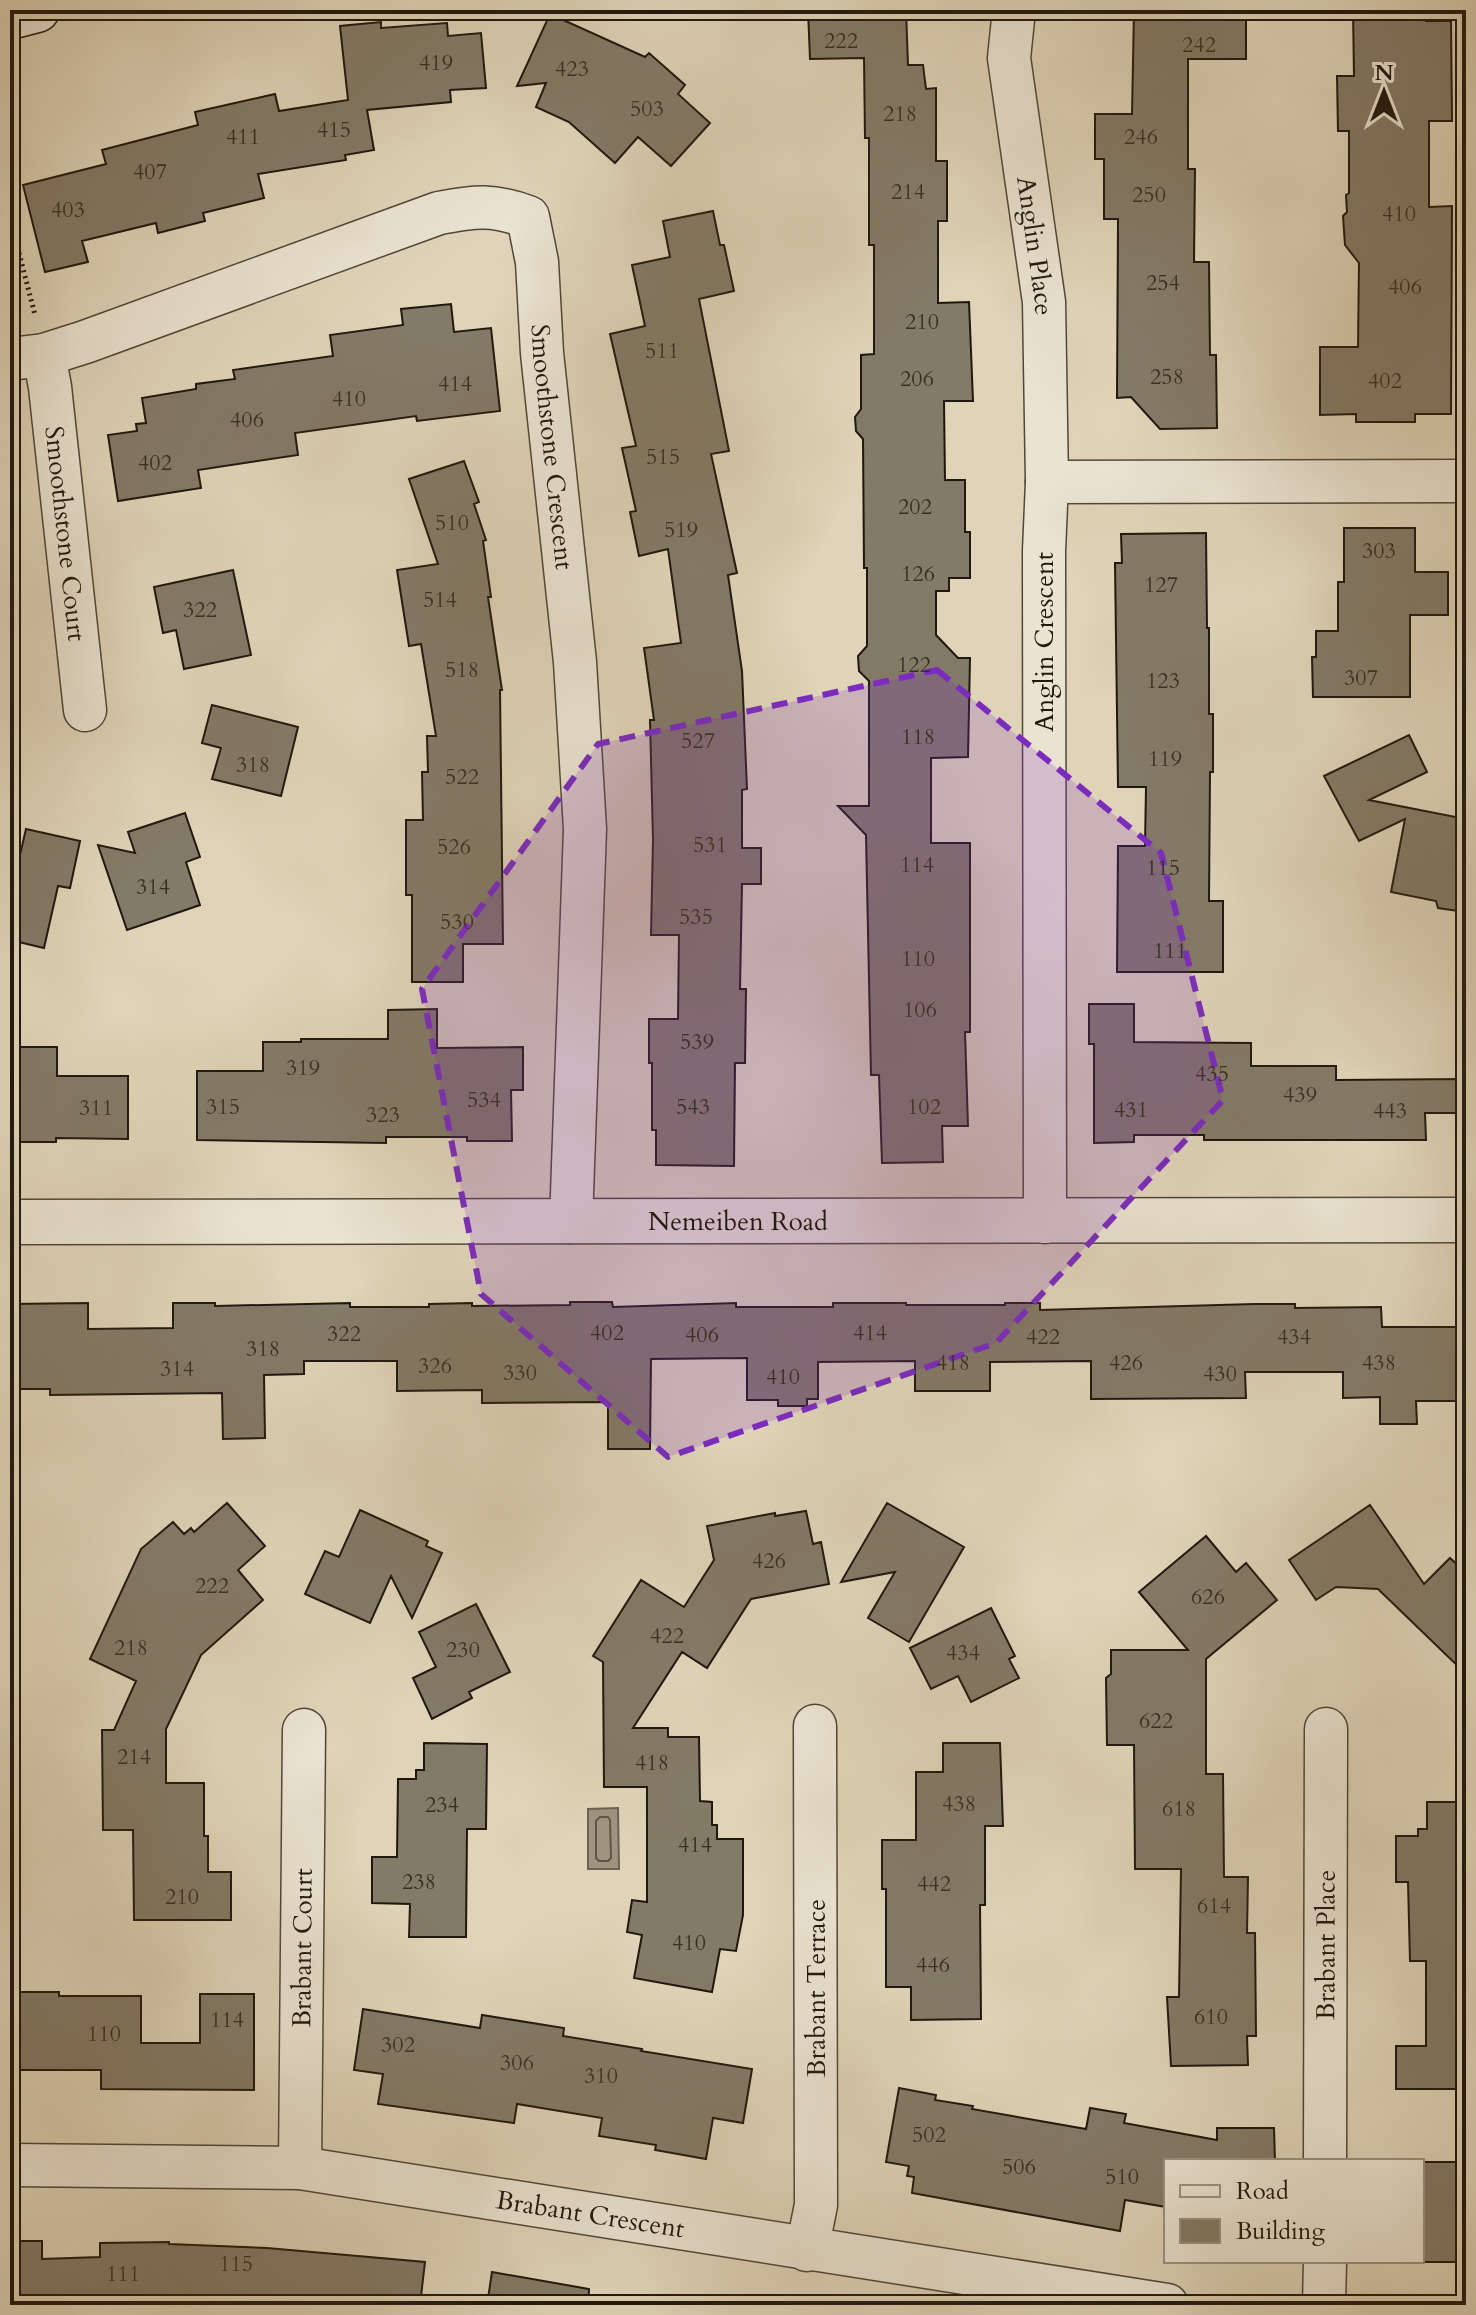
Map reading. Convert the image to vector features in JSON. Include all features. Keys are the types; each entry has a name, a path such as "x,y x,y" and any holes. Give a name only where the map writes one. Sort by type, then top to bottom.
{"street":[{"path":"10,17 37,10"},
{"name":"Anglin Place","path":"1014,10 1009,58 1044,302 1047,482"},
{"name":"Smoothstone Crescent","path":"30,343 439,213 478,205 501,207 528,217 537,262 542,353 575,662 585,829 571,1222"},
{"name":"Smoothstone Court","path":"30,343 52,402 85,710"},
{"path":"1047,482 1466,481"},
{"name":"Anglin Crescent","path":"1045,1222 1044,551 1047,482"},
{"name":"Nemeiben Road","path":"10,1222 1466,1220"},
{"name":"Brabant Terrace","path":"807,2250 816,2205 815,1726"},
{"name":"Brabant Place","path":"1325,2159 1326,1729"},
{"name":"Brabant Court","path":"300,2168 304,1730"},
{"name":"Brabant Crescent","path":"10,2165 300,2168 1167,2305"},
{"path":"1324,2305 1325,2263"}],"path":[{"path":"10,218 30,343"}],"highlighted area":[{"path":"937,670 1161,853 1223,1100 996,1343 668,1457 481,1294 422,989 598,744"}],"water":[{"path":"618,1808 619,1869 588,1869 588,1809"}],"building":[{"path":"808,10 906,10 908,65 923,65 926,89 936,88 936,161 947,161 947,221 938,221 938,303 969,302 973,401 944,401 945,480 965,480 965,532 970,532 970,578 949,578 949,591 936,591 936,635 958,658 970,658 968,757 931,758 931,843 970,843 970,1032 965,1032 968,1126 942,1126 943,1162 882,1163 879,1075 871,1075 866,835 838,806 869,806 869,681 859,671 858,656 867,646 863,439 856,431 855,417 861,409 861,355 874,354 874,245 869,245 869,138 865,138 864,58 810,59"},
{"path":"1134,10 1246,10 1246,59 1188,59 1188,169 1195,169 1194,262 1209,262 1210,355 1216,355 1217,428 1160,429 1131,397 1117,398 1118,219 1104,219 1104,159 1095,159 1095,114 1132,114"},
{"path":"1353,10 1426,10 1426,21 1451,21 1452,121 1429,121 1429,207 1452,206 1451,414 1415,414 1415,422 1356,422 1356,414 1320,415 1320,347 1358,347 1359,263 1345,245 1343,216 1347,212 1346,195 1349,193 1349,131 1338,131 1337,76 1354,76"},
{"path":"550,14 645,57 649,53 685,85 678,94 710,123 671,166 638,137 615,163 569,122 536,107 546,83 517,86"},
{"path":"381,22 381,28 447,23 448,36 481,33 486,88 450,90 451,102 367,110 374,150 345,155 346,160 258,174 264,198 203,213 205,221 158,233 156,223 82,241 88,262 45,272 23,185 106,164 102,150 198,125 195,112 275,94 279,111 348,100 340,26"},
{"path":"713,211 734,291 699,299 729,451 711,454 737,573 728,575 742,671 747,789 742,790 742,848 761,848 761,884 742,884 740,989 746,989 745,1063 735,1063 734,1166 656,1165 649,1019 678,1019 679,935 651,935 653,840 650,720 654,720 644,648 681,643 668,549 639,556 630,512 636,511 622,448 636,446 610,334 645,326 632,265 670,257 663,221"},
{"path":"451,304 454,332 491,328 500,411 417,421 416,416 295,433 298,455 198,470 201,488 118,501 108,435 137,431 136,424 146,423 142,398 196,389 196,384 235,379 233,370 333,356 330,335 403,325 401,309"},
{"path":"464,461 479,502 474,504 486,540 483,541 491,597 488,597 502,690 503,944 463,944 463,982 412,982 412,895 406,895 406,820 423,820 422,772 428,772 427,736 436,736 421,644 409,646 397,570 438,564 409,479"},
{"path":"1344,528 1415,528 1415,572 1448,572 1448,615 1410,615 1410,697 1313,697 1312,657 1316,657 1316,631 1338,631 1338,582 1344,582"},
{"path":"1206,533 1209,714 1213,714 1209,901 1223,901 1223,972 1117,972 1118,846 1145,846 1146,787 1118,787 1115,563 1122,563 1121,534"},
{"path":"233,570 251,655 184,669 176,630 163,633 154,587"},
{"path":"212,705 298,727 281,796 212,779 221,748 202,743"},
{"path":"1409,735 1427,772 1369,800 1466,819 1466,912 1438,908 1436,901 1391,892 1405,819 1359,841 1324,776"},
{"path":"185,813 200,857 186,862 200,905 127,930 98,845 135,853 128,832"},
{"path":"26,829 80,841 70,888 58,886 44,948 10,940 10,871 16,872"},
{"path":"1089,1004 1134,1004 1134,1042 1251,1043 1251,1066 1336,1066 1336,1080 1466,1079 1466,1113 1425,1113 1426,1140 1204,1140 1204,1135 1134,1135 1134,1142 1094,1143 1094,1044 1089,1044"},
{"path":"437,1009 437,1048 523,1047 523,1090 511,1090 512,1141 467,1141 467,1137 386,1137 386,1143 197,1140 197,1071 263,1071 263,1042 388,1039 388,1010"},
{"path":"10,1047 57,1047 57,1076 128,1076 128,1139 56,1138 56,1142 10,1142"},
{"path":"570,1302 612,1302 613,1307 736,1303 736,1307 833,1307 833,1303 1040,1303 1040,1310 1255,1304 1295,1304 1295,1308 1381,1307 1382,1327 1466,1327 1466,1401 1416,1401 1417,1424 1380,1424 1380,1397 1343,1398 1343,1372 1245,1372 1246,1398 1091,1399 1091,1361 990,1362 990,1391 915,1391 915,1361 818,1362 818,1399 807,1399 807,1406 778,1406 778,1400 747,1400 747,1358 651,1359 650,1449 608,1449 608,1402 482,1403 482,1390 397,1391 397,1361 304,1361 304,1374 264,1375 265,1438 223,1439 222,1393 50,1395 50,1389 10,1389 10,1304 88,1303 88,1329 173,1328 173,1303 215,1303 215,1306 350,1303 350,1307 429,1307 429,1304 472,1303 472,1306 570,1305"},
{"path":"227,1503 265,1546 238,1570 263,1600 201,1655 166,1729 166,1783 204,1783 208,1872 231,1872 231,1920 134,1920 133,1830 103,1830 102,1730 114,1730 136,1681 90,1659 141,1549 173,1522 184,1534 191,1528 194,1532"},
{"path":"887,1503 964,1547 909,1642 868,1618 895,1572 841,1582"},
{"path":"1370,1505 1424,1584 1450,1558 1466,1573 1466,1674 1378,1589 1336,1587 1316,1600 1289,1560"},
{"path":"360,1510 428,1541 426,1546 442,1553 412,1618 391,1576 370,1623 305,1594 325,1551 339,1557"},
{"path":"806,1511 813,1544 821,1542 829,1584 751,1599 707,1668 682,1652 633,1728 668,1728 668,1737 699,1737 700,1801 712,1802 712,1825 717,1825 717,1839 743,1839 743,1915 736,1951 720,1949 712,1992 634,1978 642,1935 627,1932 632,1900 647,1902 647,1787 604,1787 603,1662 593,1656 641,1580 684,1607 714,1560 707,1526 775,1513 775,1516"},
{"path":"1206,1536 1236,1572 1246,1563 1277,1600 1206,1659 1206,1774 1223,1774 1224,1877 1248,1877 1247,1933 1255,1933 1256,2036 1247,2036 1248,2065 1171,2066 1167,1997 1179,1997 1181,1869 1135,1869 1134,1745 1107,1745 1106,1678 1111,1674 1111,1650 1188,1650 1139,1592"},
{"path":"476,1604 510,1672 469,1692 472,1698 432,1719 413,1678 436,1667 419,1632"},
{"path":"991,1608 1015,1656 1009,1659 1019,1678 971,1702 958,1676 931,1689 910,1648"},
{"path":"424,1743 487,1744 486,1829 467,1829 466,1937 409,1937 410,1904 372,1903 372,1857 397,1857 398,1779 416,1779 416,1770 424,1770"},
{"path":"943,1743 1000,1743 1003,1826 985,1826 985,1905 980,1905 981,2019 911,2020 911,1987 886,1987 886,1889 882,1889 882,1840 916,1840 916,1772 943,1772"},
{"path":"1427,1802 1466,1802 1466,2089 1396,2089 1396,2046 1426,2046 1426,1961 1410,1961 1408,1882 1396,1882 1396,1836 1418,1836 1418,1829 1427,1829"},
{"path":"10,1992 59,1992 59,1996 141,1996 141,2043 200,2043 200,1994 254,1994 254,2090 101,2089 101,2070 10,2070"},
{"path":"363,2009 480,2028 482,2015 564,2028 563,2036 752,2069 743,2123 713,2118 706,2159 655,2150 656,2145 599,2136 602,2118 517,2104 514,2123 378,2104 383,2074 354,2070"},
{"path":"899,2088 936,2095 935,2100 973,2106 972,2109 1086,2129 1090,2108 1126,2114 1124,2123 1217,2140 1217,2128 1274,2128 1275,2159 1164,2159 1164,2207 1125,2200 1120,2231 912,2193 914,2177 907,2176 909,2166 886,2162"},
{"path":"1424,2162 1459,2162 1459,2262 1424,2262"},
{"path":"10,2241 42,2241 42,2259 100,2257 100,2243 169,2242 425,2262 420,2305 10,2305"},
{"path":"492,2272 589,2289 588,2305 487,2305"}]}
